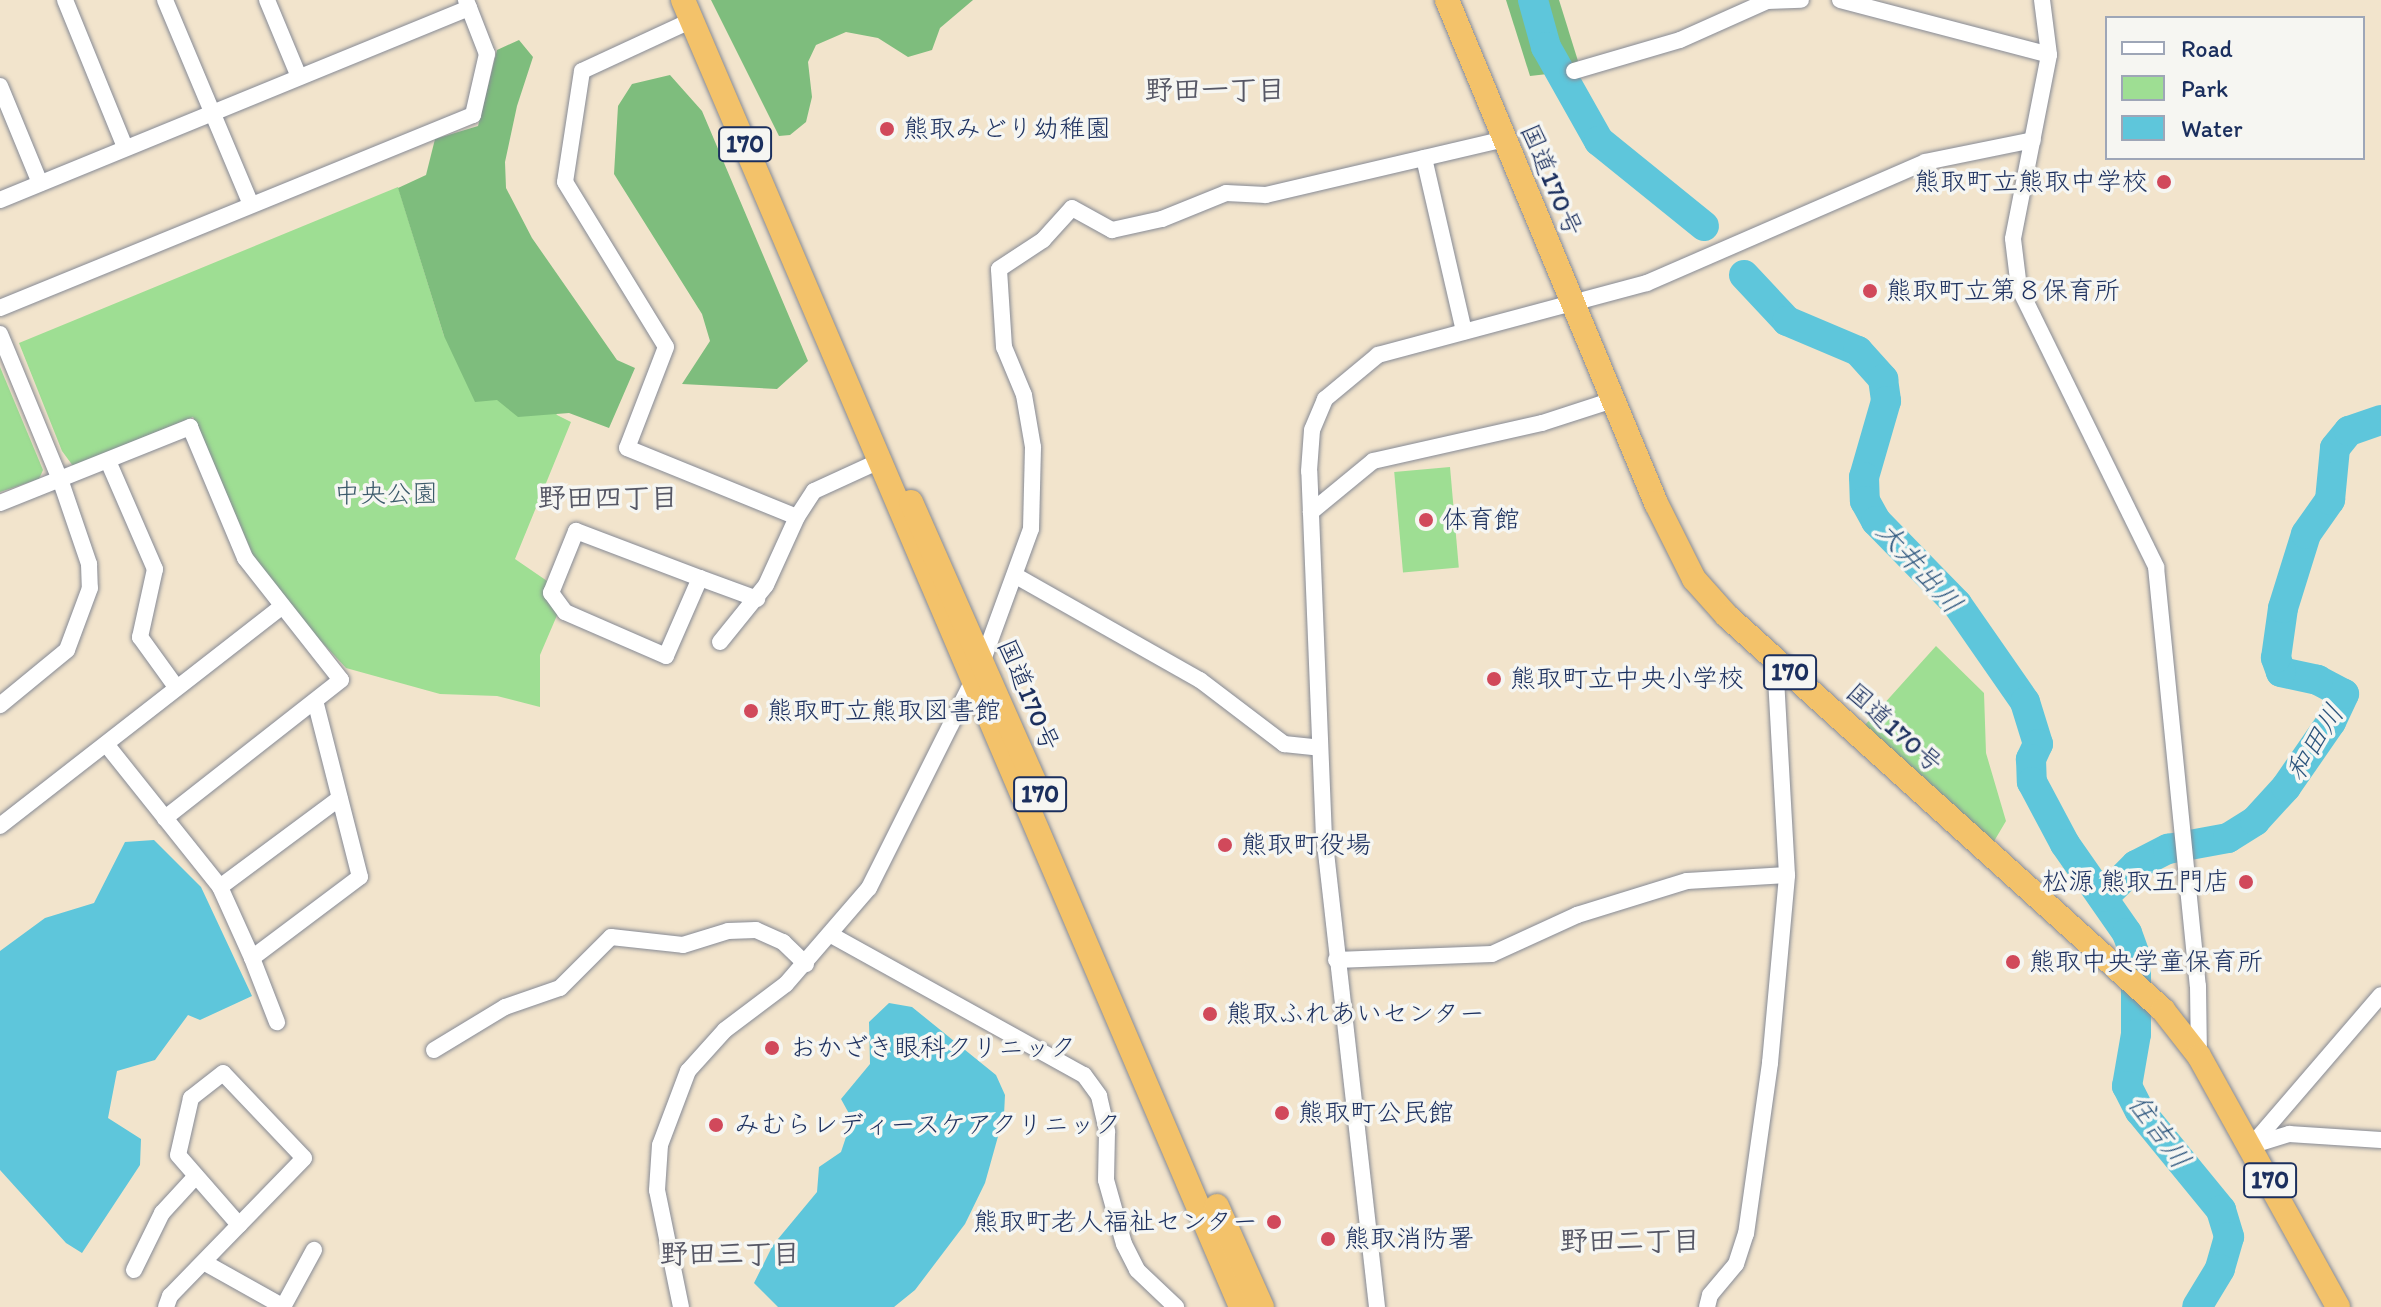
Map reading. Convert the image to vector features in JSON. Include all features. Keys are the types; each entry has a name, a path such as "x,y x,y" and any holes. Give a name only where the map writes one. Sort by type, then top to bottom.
{"highway":[{"name":"国道170号","path":"1447,0 1613,400 1692,575 1707,597 2163,1010 2199,1056 2338,1307"},
{"name":"国道170号","path":"687,10 807,288 877,462 1241,1307"},
{"name":"国道170号","path":"807,288 845,355 983,660 1262,1307"}],"street":[{"path":"65,0 125,147"},
{"path":"165,0 251,205"},
{"path":"267,0 299,77"},
{"path":"1574,71 1680,40 1767,1 1801,0"},
{"path":"1840,0 2049,55"},
{"path":"2042,0 2049,55 2013,239 2019,288 2156,567 2184,830 2199,1056"},
{"path":"0,200 468,4 487,54 473,115 0,308"},
{"path":"687,10 582,71 565,182 666,347 627,448 797,517"},
{"path":"0,86 40,183"},
{"path":"681,1307 657,1206 660,1145 670,1111 688,1071 725,1030 806,964 833,936 869,888 983,660 1031,529 1033,447 1024,395 1004,347 999,269 1043,240 1072,208 1112,230 1162,219 1226,193 1266,195 1504,139"},
{"path":"1377,1307 1336,960 1320,748 1311,512 1312,430 1325,399 1378,355 1573,306 1647,283 1925,162 2033,140"},
{"path":"1424,158 1464,331"},
{"path":"0,334 61,482 89,564 85,611 67,650 0,705"},
{"path":"1311,512 1373,461 1542,423 1613,400"},
{"path":"0,503 61,482 190,427 245,558 280,608 341,680 316,704 165,818"},
{"path":"108,461 155,569 140,637 176,687"},
{"path":"720,642 757,599 797,517 814,491 877,462"},
{"path":"700,578 666,656 565,612 551,593 576,531 757,599"},
{"path":"1016,576 1200,680 1284,744 1320,748"},
{"path":"0,826 280,608"},
{"path":"1707,1307 1710,1295 1736,1264 1753,1202 1787,875 1775,659"},
{"path":"252,958 360,877 316,704"},
{"path":"106,744 220,887 277,1022"},
{"path":"220,887 340,798"},
{"path":"1336,960 1492,954 1577,915 1687,881 1787,875"},
{"path":"434,1050 505,1007 560,988 611,937 683,945 728,931 756,930 783,942 806,964"},
{"path":"833,936 1084,1075 1099,1096 1107,1132 1106,1180 1124,1244 1137,1270 1176,1307"},
{"path":"2251,1146 2381,995"},
{"path":"166,1307 170,1296 207,1264 239,1225 304,1158 223,1073 191,1098 178,1155 239,1225"},
{"path":"2251,1146 2289,1134 2381,1140"},
{"path":"134,1270 162,1213 196,1176"},
{"path":"207,1264 258,1301 283,1307 314,1250"}],"green space":[{"path":"711,0 973,0 940,28 932,50 908,57 878,38 846,32 816,45 808,62 812,97 806,122 790,135 779,136"},
{"path":"1506,0 1559,0 1578,61 1574,71 1530,76"},
{"path":"519,40 533,57 517,106 505,162 506,188 532,238 617,360 635,368 609,428 569,413 518,417 497,400 475,402 444,336 398,188 426,175 435,139 478,126 497,50"},
{"path":"670,75 702,111 808,361 777,389 682,384 710,341 702,314 614,174 618,106 632,84"},
{"name":"中央公園","path":"398,187 444,336 545,398 557,415 571,422 515,559 550,583 558,613 540,655 540,707 497,696 440,694 346,668 294,612 253,555 193,417 73,466 62,451 19,343"},
{"path":"0,367 43,470 39,479 0,492"},
{"name":"体育館","path":"1450,467 1459,568 1403,572 1394,472"},
{"path":"1936,646 1984,693 1986,753 2006,821 1993,843 1864,726"}],"water":[{"path":"154,840 201,887 252,996 200,1020 188,1015 155,1060 117,1071 108,1118 141,1139 140,1165 82,1253 66,1243 0,1170 0,951 45,918 94,903 125,842"},
{"path":"889,1003 912,1007 996,1075 1005,1095 1004,1115 985,1183 965,1224 915,1290 894,1307 778,1307 754,1283 773,1245 817,1192 819,1167 841,1152 852,1119 841,1099 870,1064 869,1022"}],"waterway":[{"name":"大井出川","path":"1533,0 1546,47 1599,141 1704,226"},
{"name":"大井出川","path":"1744,275 1787,321 1858,351 1883,379 1886,401 1864,477 1865,501 1876,521 1957,604 2025,702 2038,744 2031,759 2032,782 2065,844 2127,933 2136,958 2136,1034 2127,1086 2140,1111 2221,1210 2229,1237 2220,1269 2197,1307"},
{"name":"和田川","path":"2104,897 2136,865 2168,849 2228,838 2255,821 2286,787 2331,722 2344,694 2318,680 2281,672 2276,658 2283,608 2306,534 2330,500 2335,448 2349,431 2381,420"}],"place":[{"name":"熊取みどり幼稚園","path":"887,129"},
{"name":"熊取町立熊取中学校","path":"2164,182"},
{"name":"熊取町立第８保育所","path":"1870,291"},
{"name":"体育館","path":"1426,520"},
{"name":"熊取町立中央小学校","path":"1494,679"},
{"name":"熊取町立熊取図書館","path":"751,711"},
{"name":"熊取町役場","path":"1225,845"},
{"name":"松源 熊取五門店","path":"2246,882"},
{"name":"熊取中央学童保育所","path":"2013,962"},
{"name":"熊取ふれあいセンター","path":"1210,1014"},
{"name":"おかざき眼科クリニック","path":"772,1048"},
{"name":"熊取町公民館","path":"1282,1113"},
{"name":"みむらレディースケアクリニック","path":"716,1125"},
{"name":"熊取町老人福祉センター","path":"1274,1222"},
{"name":"熊取消防署","path":"1328,1239"}],"district":[{"name":"野田一丁目","path":"1215,89"},
{"name":"野田四丁目","path":"608,497"},
{"name":"野田二丁目","path":"1630,1240"},
{"name":"野田三丁目","path":"730,1253"}],"water label":[{"name":"住吉川","path":"2160,1131"}]}
